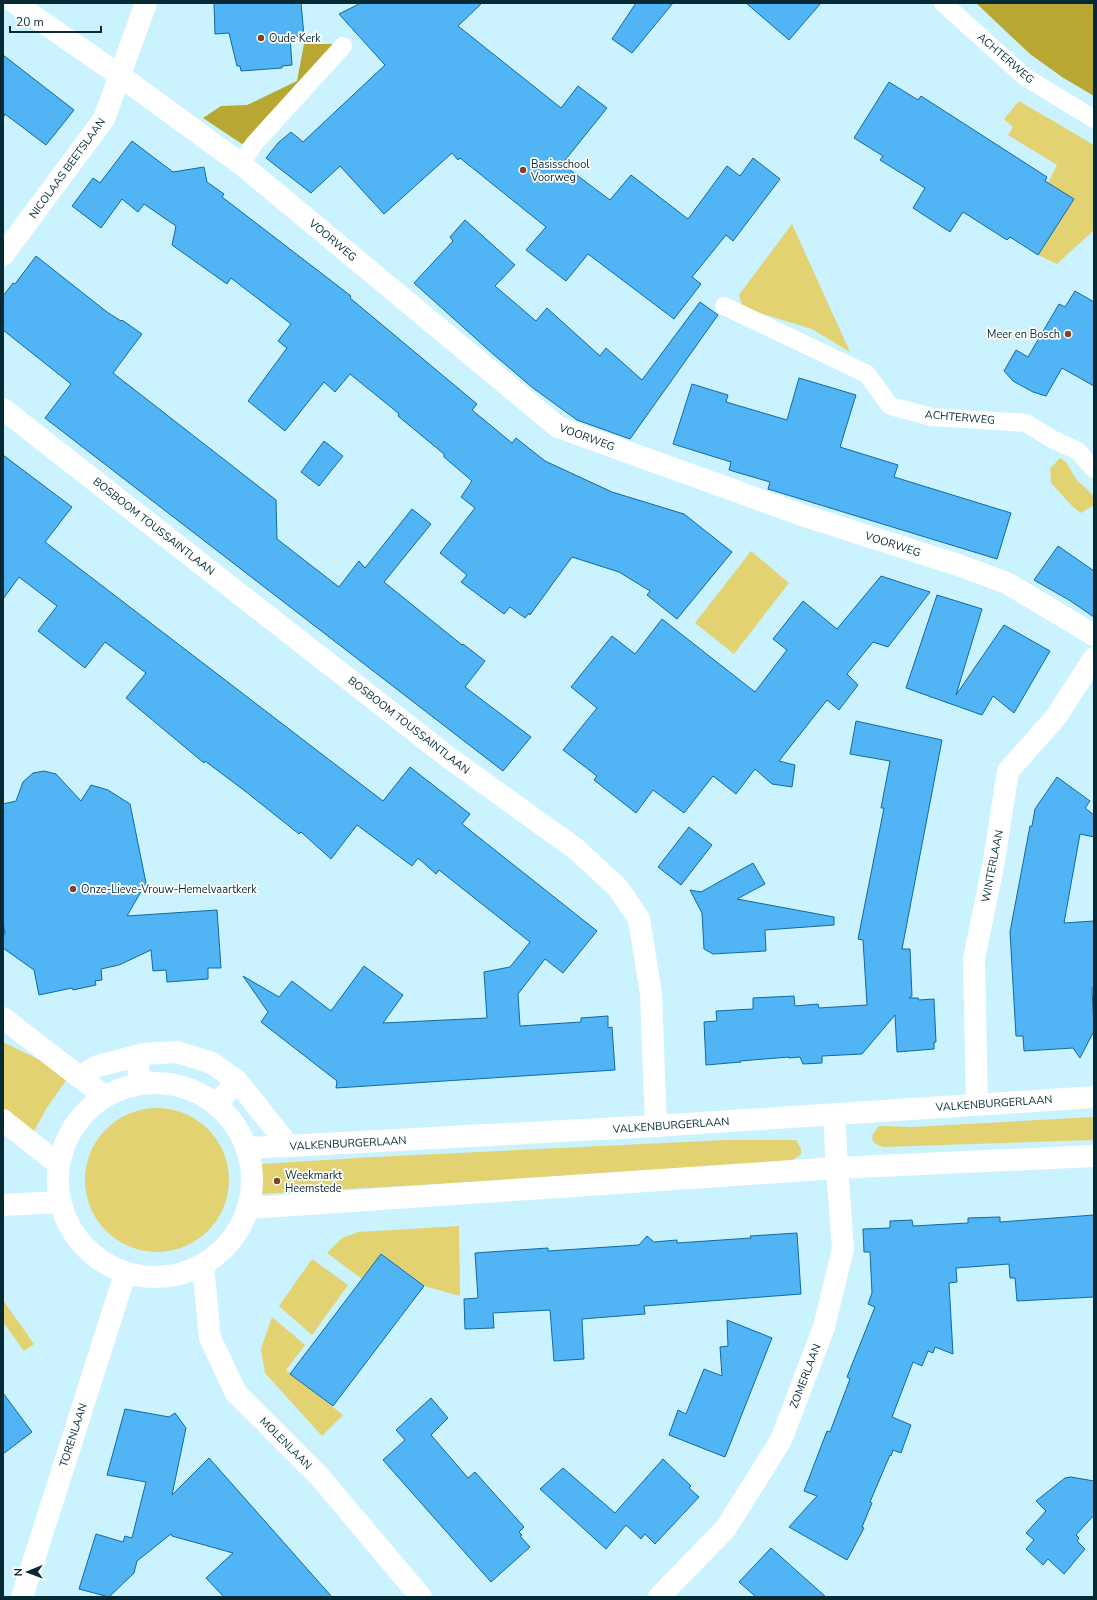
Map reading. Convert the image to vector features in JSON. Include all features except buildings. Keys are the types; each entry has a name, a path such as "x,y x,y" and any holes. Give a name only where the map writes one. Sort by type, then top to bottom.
{"street":[{"name":"VOORWEG","path":"15,3 120,75 242,164 558,428 802,515 958,565 1007,583 1094,635"},
{"name":"NICOLAAS BEETSLAAN","path":"3,255 104,119 146,3"},
{"name":"BOSBOOM TOUSSAINTLAAN","path":"4,412 448,757 576,849 618,888 639,919 651,994 656,1126"},
{"name":"WINTERLAAN","path":"976,1104 974,959 994,861 1008,771 1056,717 1094,658"},
{"path":"3,1018 104,1096"},
{"path":"79,1077 98,1066 137,1056 177,1052 212,1063 237,1082 289,1146"},
{"path":"137,1056 140,1084"},
{"path":"164,1082 200,1092 230,1115 248,1148 254,1178 249,1208 232,1242 203,1266 164,1278 125,1274 96,1259 74,1235 59,1202 58,1164 70,1130 104,1096 126,1086 140,1084 164,1082"},
{"path":"216,1105 237,1082"},
{"name":"VALKENBURGERLAAN","path":"248,1148 656,1126 1094,1097"},
{"name":"ZOMERLAAN","path":"659,1597 726,1528 781,1440 824,1327 843,1249 834,1114"},
{"path":"3,1120 58,1164"},
{"path":"249,1208 837,1168 1094,1156"},
{"path":"3,1205 59,1202"},
{"name":"MOLENLAAN","path":"203,1266 210,1338 236,1393 319,1476 421,1597"},
{"name":"TORENLAAN","path":"22,1597 125,1274"}],"lane":[{"name":"ACHTERWEG","path":"943,3 1025,77 1094,120"},
{"path":"242,164 254,144 343,46"},
{"name":"ACHTERWEG","path":"724,306 867,374 890,406 932,417 1026,423 1052,439 1078,451 1094,469"}],"shaded area":[{"path":"976,3 1094,3 1094,96 1062,77 1030,54"},
{"path":"304,44 351,44 300,103 242,144 203,118 221,106 247,105 297,81"},
{"path":"1019,101 1094,145 1094,230 1057,264 1038,255 1074,199 1048,183 1057,165 1008,135 1013,127 1004,119"},
{"path":"792,224 850,352 812,329 743,308 739,295"},
{"path":"1060,458 1066,462 1076,479 1094,496 1094,505 1081,513 1069,503 1051,483 1050,469"},
{"path":"751,551 789,583 734,654 695,623"},
{"path":"3,1042 46,1063 67,1079 46,1109 33,1133 3,1110"},
{"path":"157,1108 178,1111 197,1120 208,1129 217,1140 226,1159 229,1180 226,1201 217,1220 208,1231 197,1240 178,1249 157,1252 136,1249 117,1240 106,1231 97,1220 88,1201 85,1180 88,1159 97,1140 106,1129 117,1120 136,1111"},
{"path":"1094,1117 1094,1140 883,1147 876,1144 872,1140 873,1134 879,1126 913,1127"},
{"path":"726,1140 796,1140 801,1149 801,1154 788,1164 261,1194 260,1164"},
{"path":"459,1226 460,1296 424,1286 382,1254 362,1279 327,1253 342,1238 358,1232"},
{"path":"312,1259 348,1285 312,1335 279,1306"},
{"path":"3,1300 34,1344 24,1351 3,1322"},
{"path":"272,1317 305,1345 286,1370 343,1415 322,1436 265,1373 261,1349"}],"place":[{"name":"Oude Kerk","path":"261,38"},
{"name":"Basisschool Voorweg","path":"523,170"},
{"name":"Meer en Bosch","path":"1068,334"},
{"name":"Onze-Lieve-Vrouw-Hemelvaartkerk","path":"73,889"},
{"name":"Weekmarkt Heemstede","path":"277,1181"}]}
